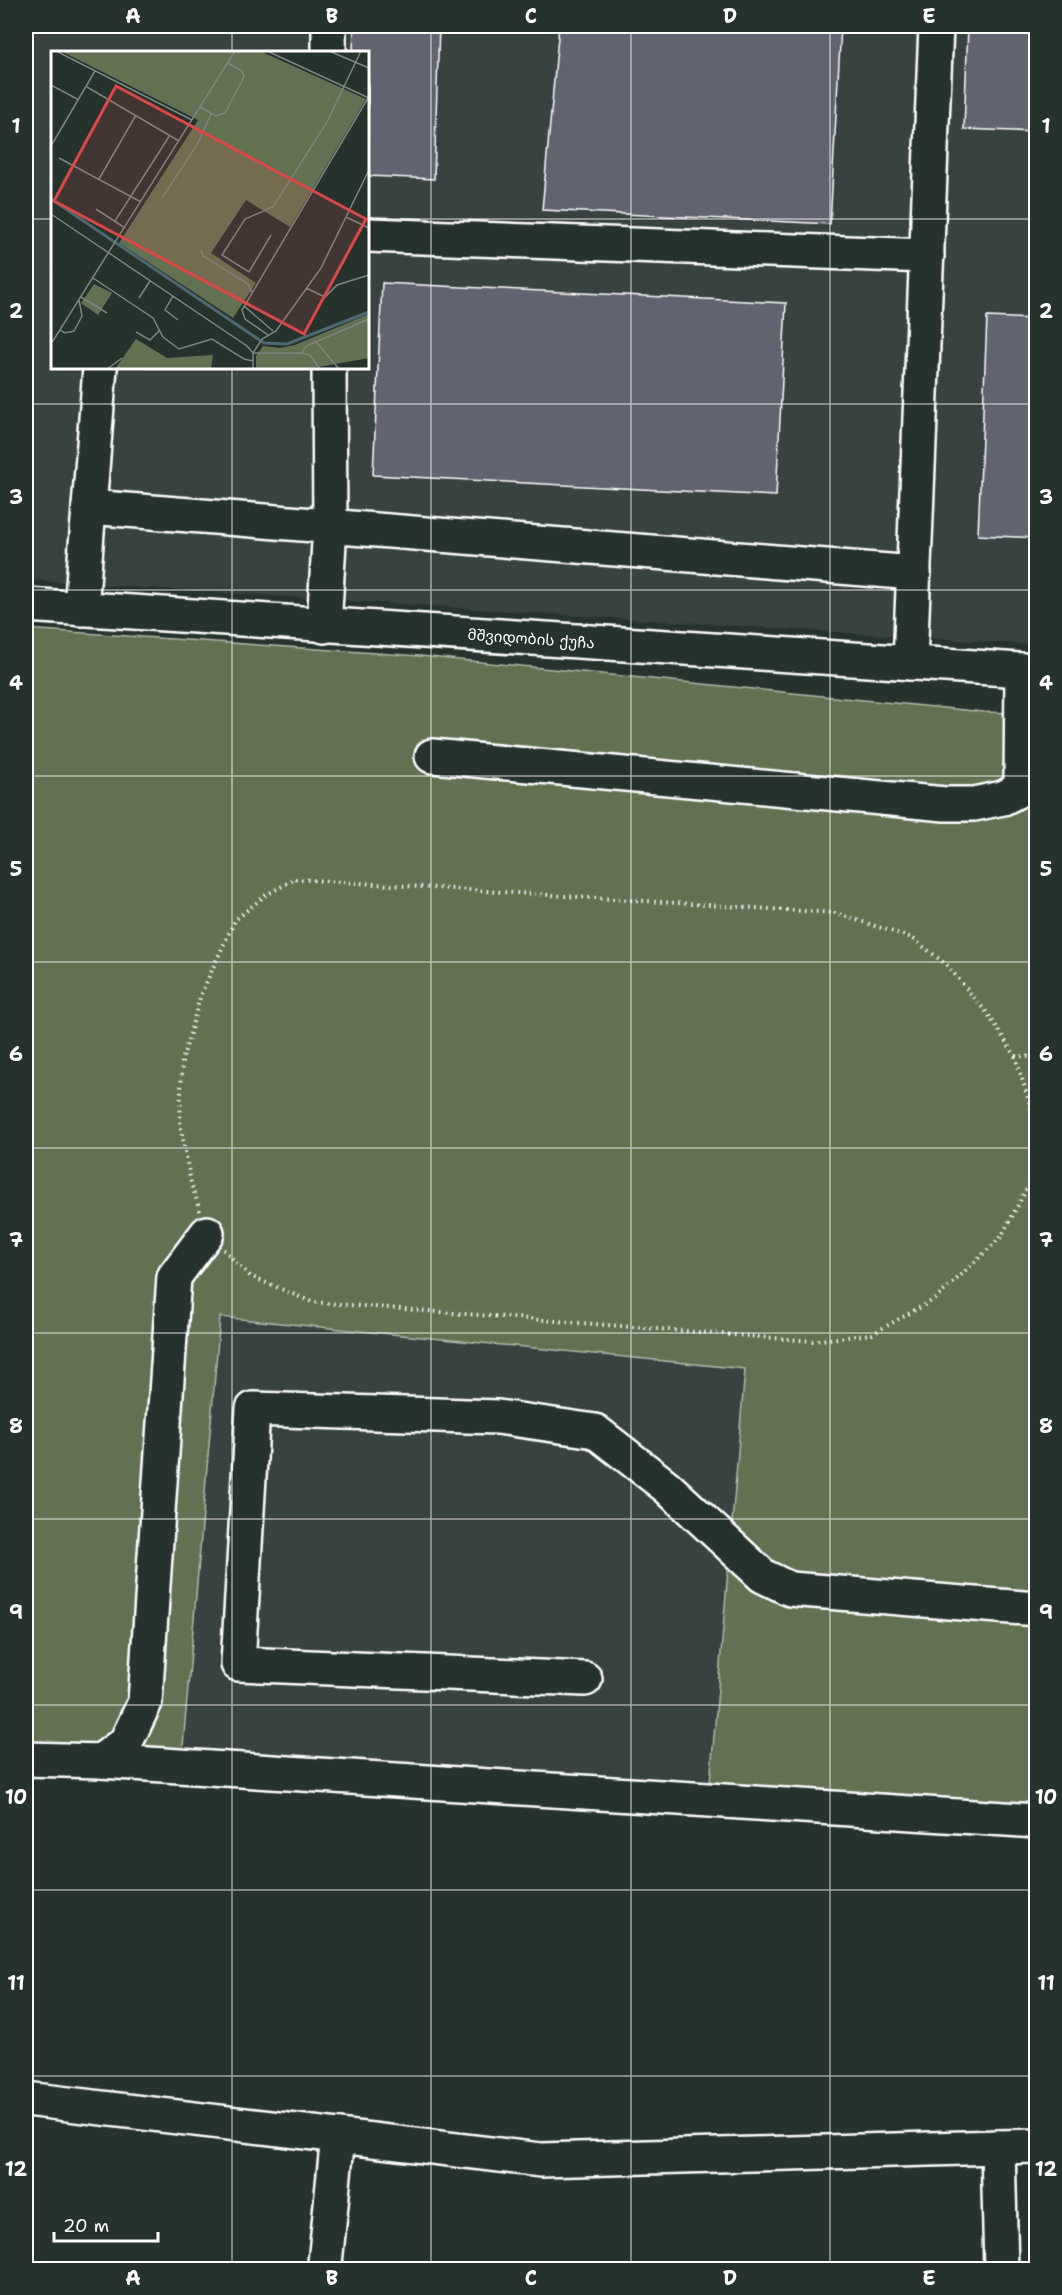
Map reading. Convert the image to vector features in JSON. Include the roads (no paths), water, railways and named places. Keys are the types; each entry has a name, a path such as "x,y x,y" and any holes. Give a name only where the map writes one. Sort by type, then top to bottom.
{"street":[{"path":"329,26 329,51"},
{"path":"910,663 936,26"},
{"path":"369,235 927,256"},
{"path":"81,609 100,369"},
{"path":"324,626 330,526 329,369"},
{"path":"89,507 914,573"},
{"name":"მშვიდობის ქუჩა","path":"26,605 1029,671"},
{"path":"432,756 945,804 974,804 1003,798 1029,784 1029,671"},
{"path":"101,1761 126,1742 145,1702 174,1277 207,1233"},
{"path":"585,1679 238,1664 253,1409 498,1417 595,1431 667,1487 763,1576 790,1589 1036,1609"},
{"path":"26,1759 101,1761 1036,1821"},
{"path":"26,2099 541,2160 1036,2146"},
{"path":"328,2270 325,2263 338,2136"},
{"path":"998,2147 1001,2270"}]}
